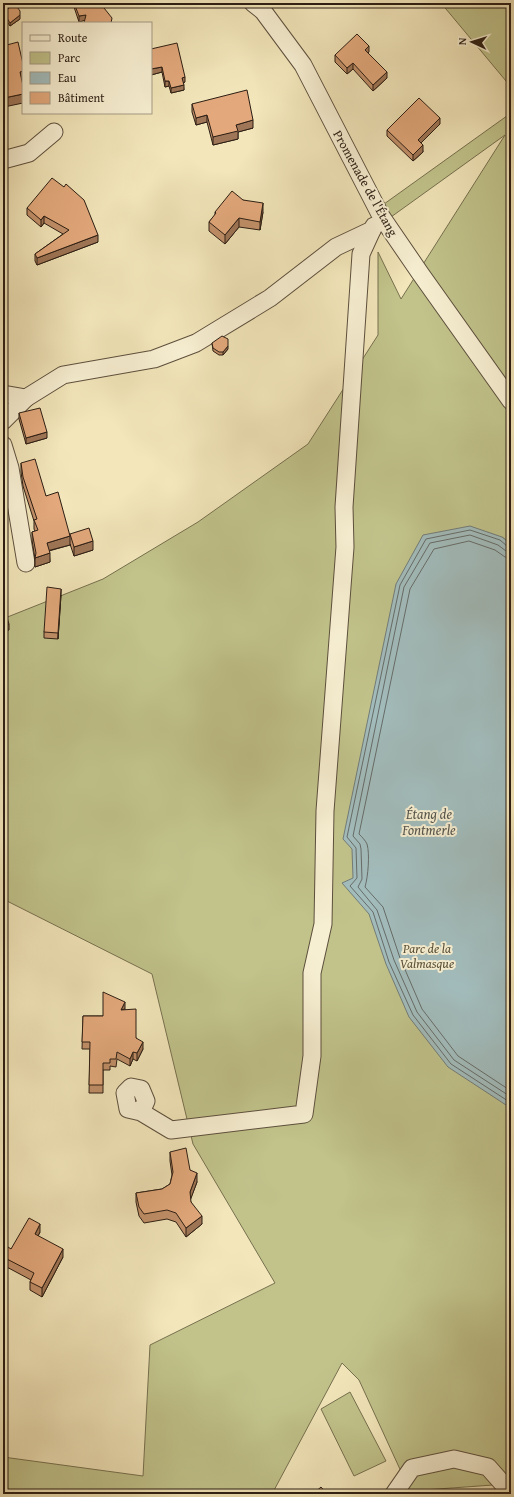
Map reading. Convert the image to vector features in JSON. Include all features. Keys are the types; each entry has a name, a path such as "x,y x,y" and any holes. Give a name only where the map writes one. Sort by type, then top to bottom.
{"street":[{"name":"Promenade de l'Étang","path":"253,3 263,11 303,65 377,223 420,273 511,400"},
{"path":"3,160 29,152 54,132"},
{"path":"3,421 26,398 63,375 154,359 196,343 270,298 336,247 377,223"},
{"path":"140,1112 171,1130 304,1114 312,1056 312,973 323,924 325,811 345,547 344,507 361,254 377,223"},
{"path":"3,394 26,398"},
{"path":"3,445 10,468 26,563"},
{"path":"394,1494 412,1468 454,1459 488,1467 511,1493"}],"green space":[{"path":"441,3 511,3 511,87"},
{"name":"Parc de la Valmasque","path":"511,113 511,544 502,537 511,560 511,1494 500,1494 493,1485 410,1491 359,1380 342,1363 272,1494 3,1494 3,1457 143,1476 150,1345 275,1283 193,1144 152,974 3,899 3,720 5,618 103,579 198,522 308,444 378,335 378,252 401,299 505,135 391,217 384,204"},
{"path":"350,1392 386,1461 354,1476 321,1409"}],"water":[{"name":"Étang de Fontmerle","path":"470,526 502,537 511,544 511,1106 506,1105 448,1067 409,1017 386,964 369,914 342,883 353,878 352,849 343,839 396,584 423,535"}],"building":[{"path":"74,3 100,3 112,18 111,22 84,22 86,15 79,16"},
{"path":"15,4 20,11 20,15 10,23 3,12"},
{"path":"357,34 369,46 365,50 387,72 373,85 353,63 347,68 335,55"},
{"path":"18,42 22,60 22,71 20,72 22,94 4,98 3,93 3,46"},
{"path":"177,43 185,77 182,78 184,85 171,88 169,81 165,81 162,67 152,69 152,49"},
{"path":"247,90 253,120 236,125 238,131 213,137 207,115 196,118 192,104"},
{"path":"419,98 440,118 418,140 423,145 413,155 387,130"},
{"path":"52,178 64,187 66,184 84,200 98,235 37,258 35,254 69,230 44,216 41,220 27,208"},
{"path":"232,191 243,200 263,203 260,222 239,218 225,235 209,222"},
{"path":"222,336 228,339 228,346 223,352 219,352 213,348 212,343"},
{"path":"40,408 47,432 26,438 19,413"},
{"path":"35,459 46,496 58,492 70,536 47,543 50,553 35,558 36,553 32,532 38,530 34,520 37,519 23,477 21,463"},
{"path":"89,528 93,541 74,547 70,534"},
{"path":"47,587 61,589 58,633 44,632"},
{"path":"3,605 9,624 3,626"},
{"path":"103,992 125,1002 121,1010 136,1009 136,1038 143,1042 137,1053 133,1052 130,1059 117,1052 116,1059 110,1059 110,1063 103,1063 103,1085 89,1085 90,1042 82,1042 83,1016 103,1016"},
{"path":"186,1148 190,1170 197,1173 190,1192 191,1202 202,1216 186,1228 176,1213 167,1210 144,1214 139,1207 136,1193 162,1189 170,1184 173,1172 170,1152"},
{"path":"29,1218 40,1224 35,1234 63,1249 42,1288 30,1282 34,1273 3,1257 3,1249 5,1245 11,1249"},
{"path":"321,1487 327,1494 313,1494"}]}
